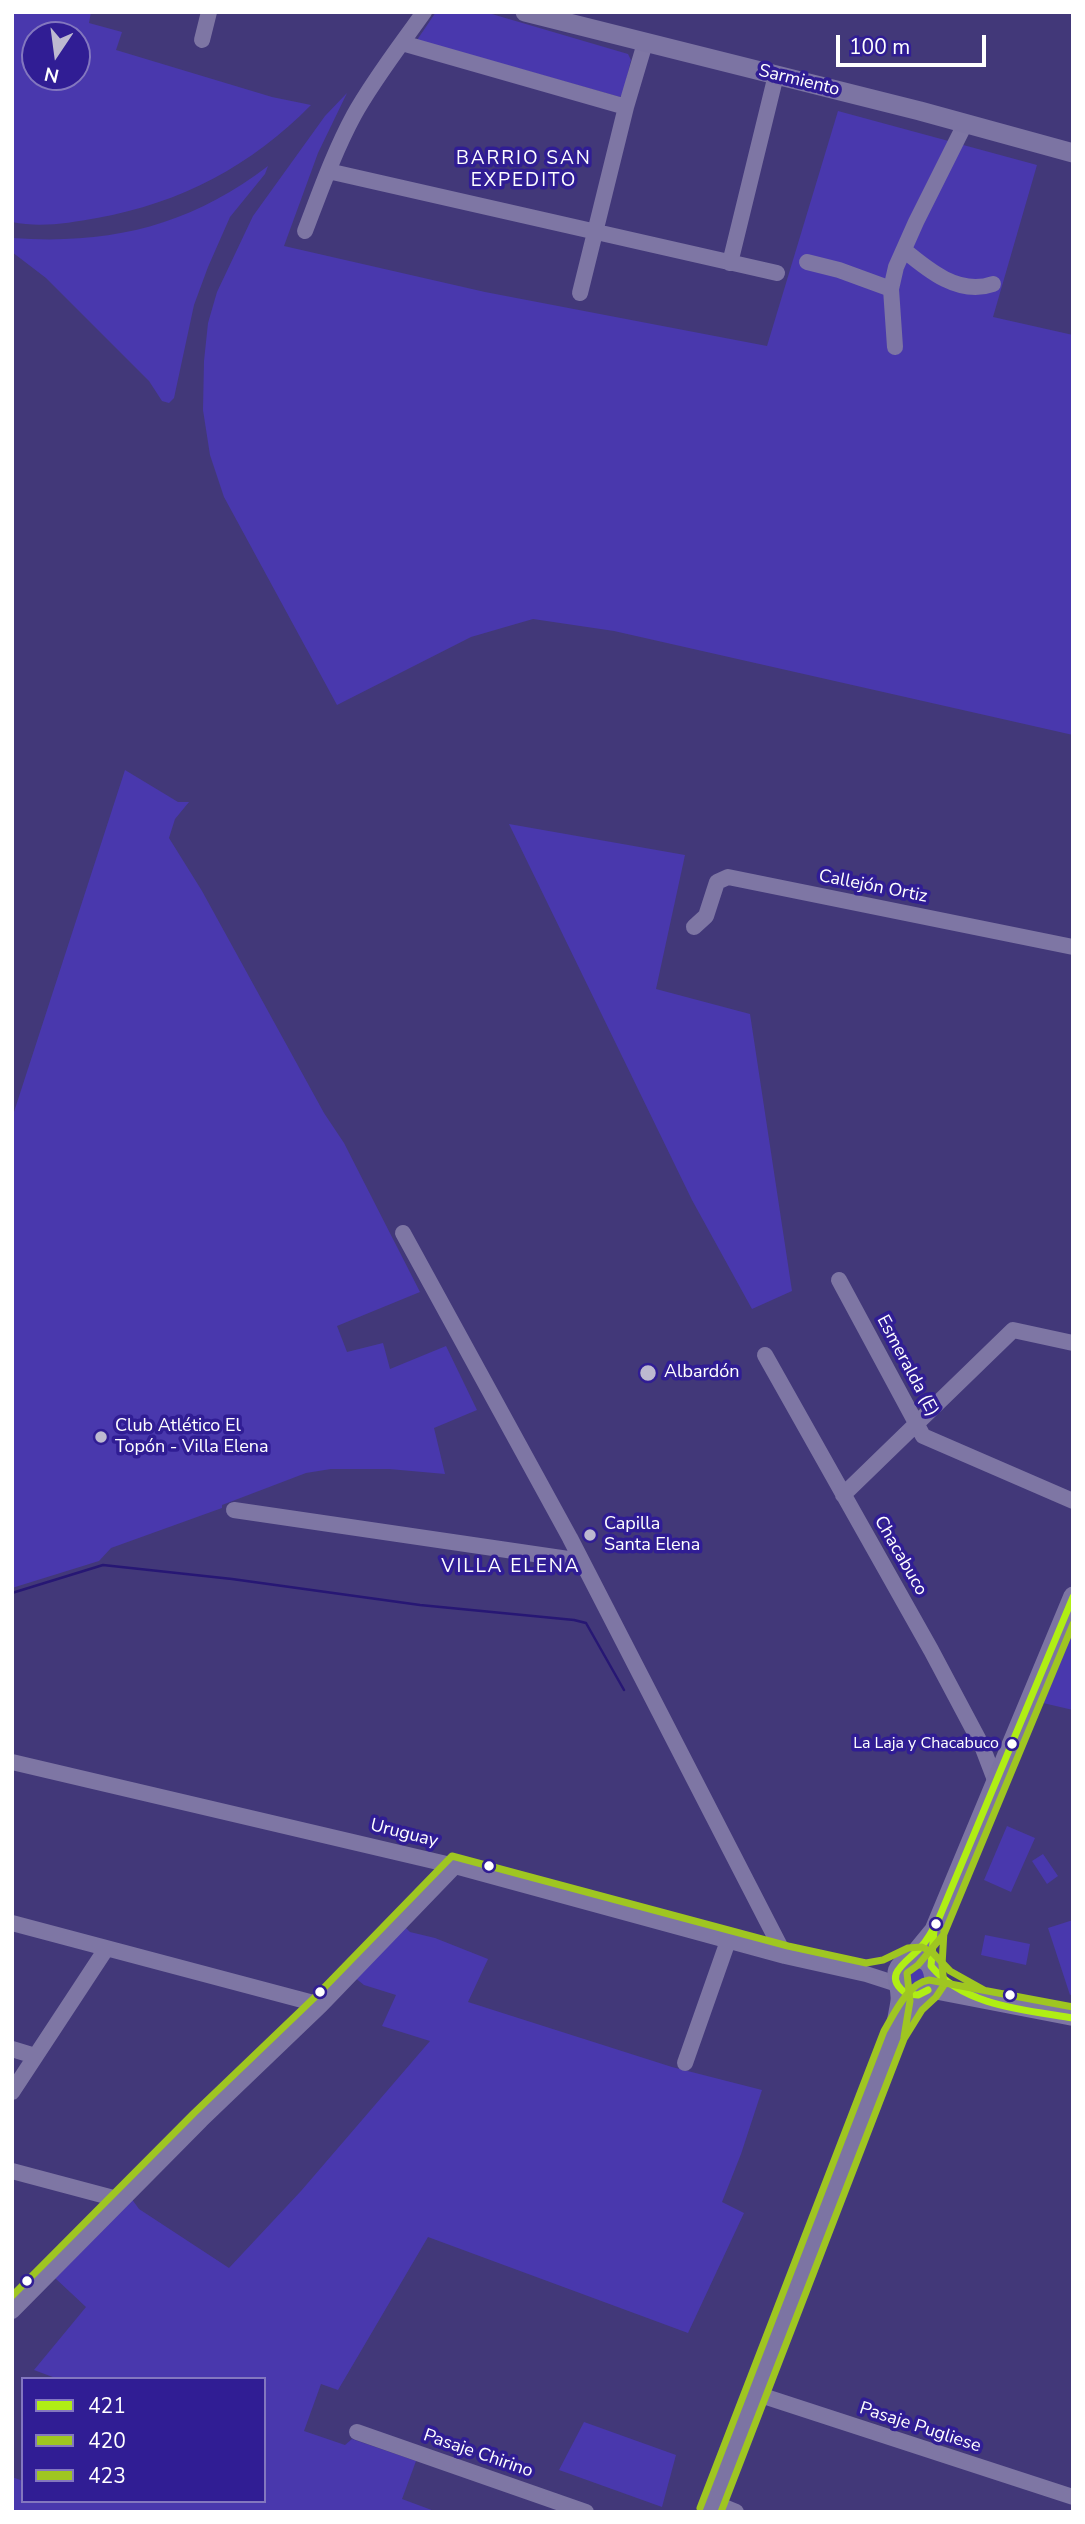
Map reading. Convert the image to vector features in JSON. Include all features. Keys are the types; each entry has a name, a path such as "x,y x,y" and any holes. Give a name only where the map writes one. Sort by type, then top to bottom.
{"main road":[{"name":"Sarmiento","path":"525,12 1073,153"},
{"path":"712,2507 894,2035 914,2003 933,1981 934,1930 1073,1596"},
{"path":"894,2035 900,2000 897,1969 934,1930"},
{"path":"906,1960 926,1961 932,1968"},
{"path":"898,1986 906,1993 916,1996 927,1991"}],"street":[{"path":"202,40 209,12"},
{"path":"305,231 352,118 372,84 424,12"},
{"path":"402,43 626,107"},
{"path":"580,293 626,107 645,43"},
{"path":"730,263 731,250 776,75"},
{"path":"895,347 891,289 896,267 965,124"},
{"path":"328,171 777,273"},
{"path":"904,250 926,269 953,283 981,288 993,284"},
{"path":"807,262 839,270 891,289"},
{"name":"Callejón Ortiz","path":"694,927 706,916 717,882 728,877 1073,947"},
{"path":"403,1233 582,1561 785,1956"},
{"name":"Esmeralda (E)","path":"839,1280 923,1436 1073,1501"},
{"path":"843,1495 1013,1329 1073,1343"},
{"name":"Chacabuco","path":"765,1355 931,1650 982,1746 995,1780"},
{"path":"234,1510 582,1561"},
{"name":"Uruguay","path":"12,1762 455,1866 785,1956 866,1974 898,1986"},
{"path":"12,2311 201,2120 321,2005 455,1866"},
{"path":"12,1923 321,2005"},
{"path":"685,2063 728,1941"},
{"path":"12,2092 106,1949"},
{"name":"Uruguay","path":"866,1974 886,1970 906,1960"},
{"path":"932,1968 963,1992 979,1998"},
{"path":"927,1991 979,1998 1073,2018"},
{"path":"12,2049 35,2056"},
{"path":"12,2171 121,2200"},
{"name":"Pasaje Pugliese","path":"757,2394 1073,2497"},
{"name":"Pasaje Chirino","path":"357,2432 586,2512"},
{"path":"712,2507 736,2512"}],"shaded area":[{"path":"12,12 91,12 89,21 21,21 21,91 91,91 91,24 122,32 116,50 272,97 311,105 288,127 239,164 186,192 157,203 86,220 44,225 12,222"},
{"path":"436,12 485,12 628,54 631,60 623,93 620,97 417,40"},
{"path":"347,93 318,153 284,246 485,292 767,346 838,111 1037,165 993,317 1073,335 1073,735 614,631 533,619 471,637 337,705 224,497 210,455 203,410 208,323 217,292 253,216 325,116"},
{"path":"268,166 265,174 230,217 208,267 194,305 174,398 169,403 162,401 149,381 46,278 12,252 12,238 82,238 115,234 178,217 238,187"},
{"path":"125,770 178,802 189,802 175,819 169,838 202,891 324,1113 344,1143 420,1292 337,1326 347,1352 383,1343 390,1369 446,1346 477,1410 434,1428 445,1474 389,1469 331,1469 306,1473 222,1505 222,1508 111,1548 99,1561 12,1588 12,1118"},
{"path":"509,824 685,855 656,989 750,1014 792,1291 752,1309 692,1200"},
{"path":"1073,1629 1073,1710 1043,1703"},
{"path":"1007,1826 1035,1838 1011,1892 984,1880"},
{"path":"1043,1854 1058,1876 1047,1884 1032,1861"},
{"path":"1073,1920 1073,1994 1070,1995 1048,1928"},
{"path":"405,1927 410,1932 435,1938 488,1959 468,2002 672,2067 762,2090 722,2202 744,2213 688,2333 428,2237 338,2390 321,2384 304,2431 345,2445 352,2439 416,2461 402,2499 437,2512 12,2512 12,2477 21,2480 21,2503 266,2503 266,2377 53,2377 34,2370 86,2307 55,2278 131,2198 139,2209 229,2268 301,2191 430,2041 382,2026 396,1995 364,1985 354,1977"},
{"path":"985,1935 1030,1944 1026,1965 981,1955"},
{"path":"917,1965 927,1974 918,1988 900,1977"},
{"path":"584,2422 676,2455 662,2507 559,2470"}],"waterway":[{"path":"12,1593 103,1565 232,1579 420,1605 574,1620 586,1623 624,1690"}],"transit line":[{"name":"421","path":"1073,1597 934,1930 931,1966 960,1990 978,1998 1016,2009 1073,2018"},
{"name":"420","path":"904,2037 910,2001 907,1973 918,1965 944,1934 1073,1624"},
{"name":"423","path":"12,2296 194,2113 314,1998 452,1856 788,1946 866,1963 883,1960 908,1948 922,1947 933,1953 950,1971 984,1990"},
{"name":"421","path":"928,1990 918,1995 907,1994 899,1987 896,1974 924,1944 939,1918"},
{"name":"420","path":"721,2512 904,2039 922,2010 944,1985 944,1931"},
{"name":"423","path":"700,2508 884,2031 902,2000 921,1982 929,1980 1073,2007"}],"place":[{"name":"Albardón","path":"648,1373"},
{"name":"Club Atlético El Topón - Villa Elena","path":"101,1437"},
{"name":"Capilla Santa Elena","path":"590,1535"},
{"name":"La Laja y Chacabuco","path":"1012,1744"}],"district":[{"name":"BARRIO SAN EXPEDITO","path":"524,170"},
{"name":"VILLA ELENA","path":"511,1567"}]}
